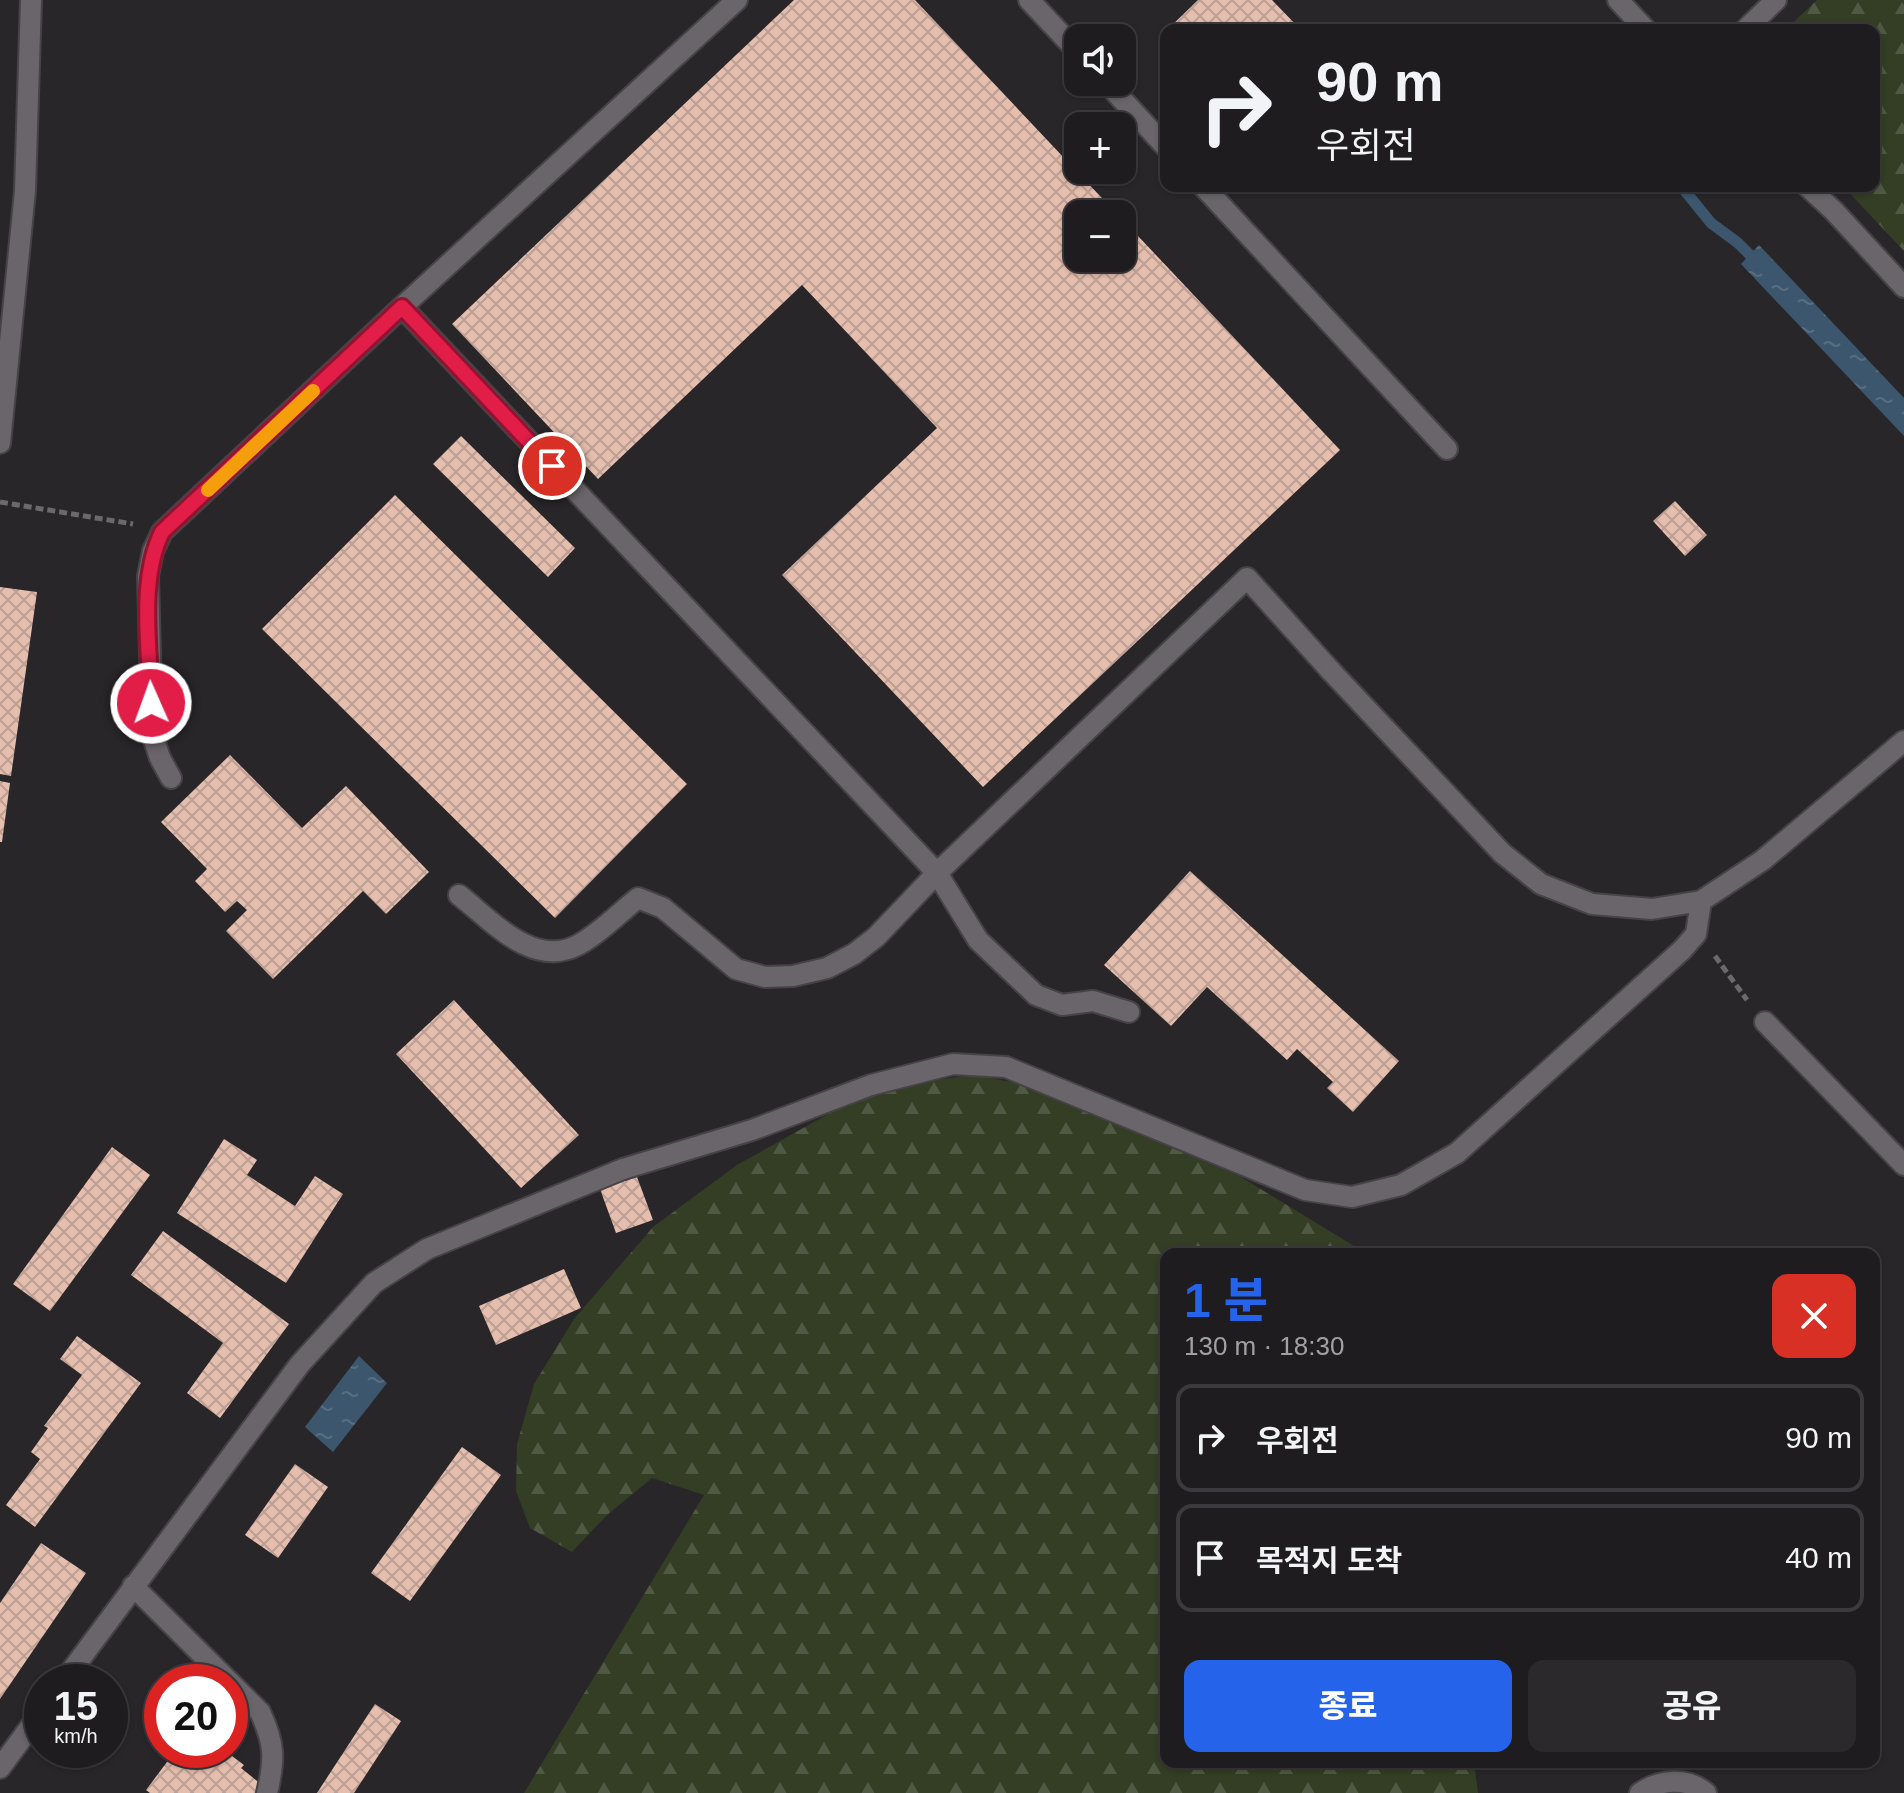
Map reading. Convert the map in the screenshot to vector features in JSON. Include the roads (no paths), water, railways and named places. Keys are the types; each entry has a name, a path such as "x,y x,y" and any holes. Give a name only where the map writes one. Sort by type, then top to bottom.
{"street":[{"path":"0,443 25,191 31,0"},
{"path":"171,778 152,734 148,576 153,551 162,532 737,0"},
{"path":"1029,0 1064,37"},
{"path":"1618,0 1640,24"},
{"path":"1751,24 1776,0"},
{"path":"1119,96 1160,140"},
{"path":"1209,192 1447,449"},
{"path":"1813,192 1904,287"},
{"path":"402,307 937,873 978,940 1036,995 1062,1005 1093,1001 1129,1012"},
{"path":"459,895 526,947 553,952 577,946 638,898 663,908 736,969 765,977 793,976 827,968 854,954 876,937 937,873 1247,578 1502,853 1541,884 1592,904 1652,909 1701,901 1763,860 1904,741"},
{"path":"76,1664 300,1364 374,1283 427,1249 623,1169 752,1130 871,1085 953,1064 1006,1067 1305,1190 1352,1197 1401,1185 1457,1153 1696,934 1701,901"},
{"path":"1765,1022 1904,1165"},
{"path":"133,1586 260,1712 271,1736 273,1767 267,1793"},
{"path":"0,1768 24,1735"},
{"path":"1640,1793 1651,1786 1693,1782 1706,1793"}],"water":[{"path":"1759,245 1904,398 1904,436 1741,264"},
{"path":"359,1356 387,1383 333,1452 305,1427"}],"waterway":[{"path":"1686,192 1711,223 1759,264"}]}
